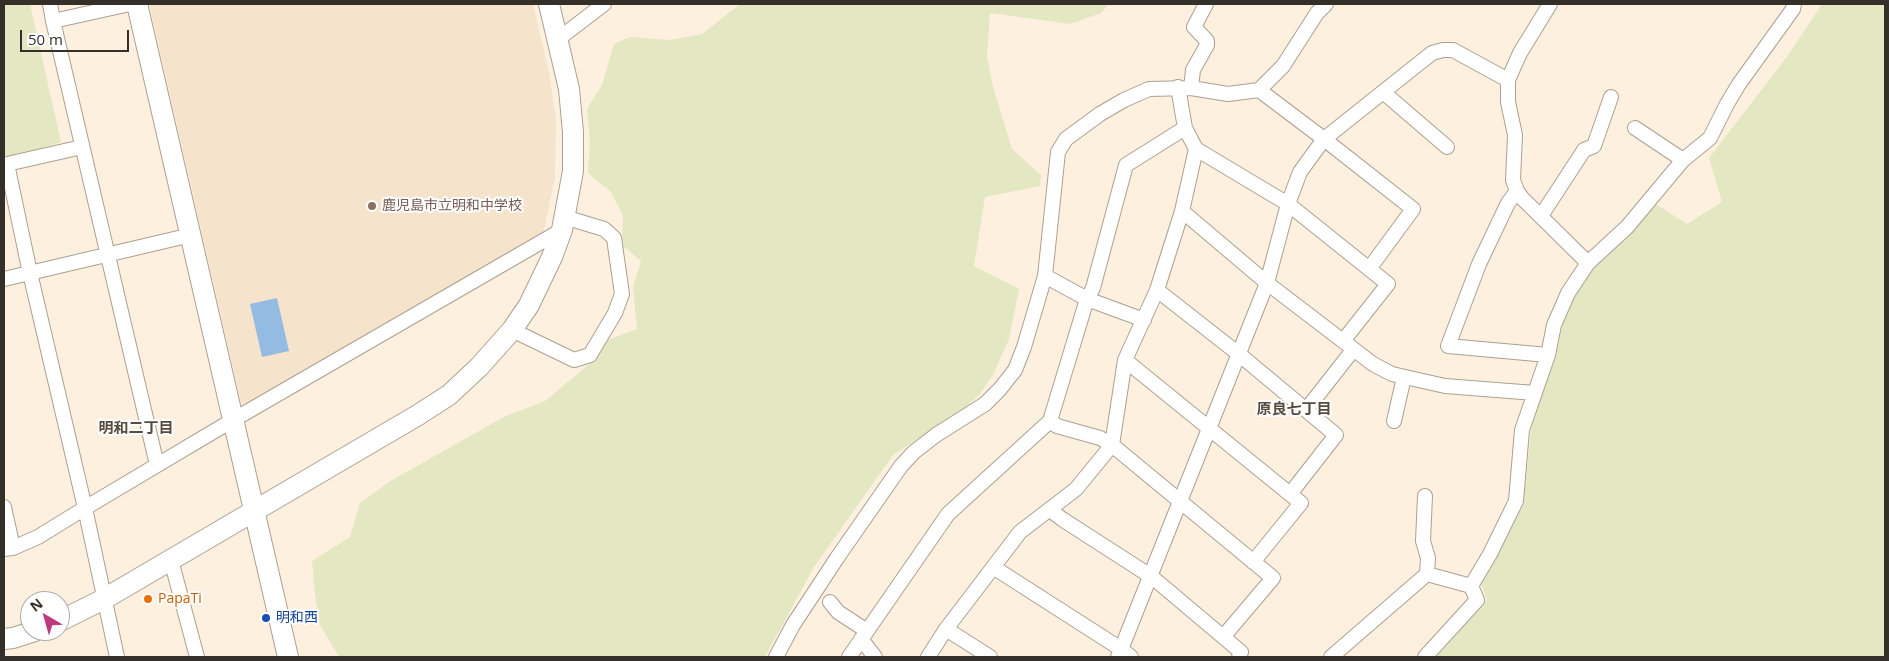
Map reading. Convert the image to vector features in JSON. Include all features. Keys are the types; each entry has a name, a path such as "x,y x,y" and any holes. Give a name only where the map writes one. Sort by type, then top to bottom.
{"street":[{"path":"50,4 157,465"},
{"path":"53,21 130,4"},
{"path":"137,4 288,657"},
{"path":"70,616 104,600 449,395 479,367 512,330 529,304 552,257 563,223 573,170 574,132 569,89 549,4"},
{"path":"557,40 604,4"},
{"path":"1206,4 1194,27 1206,41 1207,45 1184,88 1185,128 1196,149 1288,204 1388,284 1306,410"},
{"path":"776,657 793,625 836,558 901,466 914,452 936,435 985,404 1000,390 1015,370 1024,347 1045,276 1058,152 1066,139 1100,114 1124,100 1149,89 1184,88 1228,94 1259,90 1283,66 1317,14 1326,4"},
{"path":"1550,4 1520,53 1508,80 1508,102 1515,135 1513,180 1517,191 1588,263"},
{"path":"1471,586 1490,554 1516,500 1522,430 1548,355 1554,324 1568,293 1588,263 1627,227 1683,160 1710,138 1726,104 1793,9 1794,4"},
{"path":"994,567 1124,655 1180,502 1267,283 1288,204 1300,172 1324,139 1432,54 1443,50 1453,50 1508,80"},
{"path":"1259,90 1413,209 1369,268"},
{"path":"1383,92 1447,147"},
{"path":"1541,216 1584,150 1594,146 1611,97"},
{"path":"849,657 948,514 1050,421 1087,299 1093,288 1126,165 1185,128"},
{"path":"1636,128 1683,160"},
{"path":"82,147 7,164 117,657"},
{"path":"928,657 946,628 1020,532 1076,489 1112,445 1125,360 1157,290 1182,211 1196,149"},
{"path":"1517,191 1508,203 1479,264 1448,346 1548,355"},
{"path":"1182,211 1267,283 1348,346 1373,364 1392,374 1445,386 1535,393"},
{"path":"4,508 8,548 38,537 563,223 604,229 614,238 622,294 615,314 590,355 574,360 512,330"},
{"path":"4,279 191,235"},
{"path":"1045,276 1087,299 1144,320"},
{"path":"1157,290 1240,355 1336,435 1290,494"},
{"path":"1125,360 1301,503 1253,562"},
{"path":"1394,422 1404,377"},
{"path":"1050,421 1057,426 1100,438 1112,445 1273,578 1223,637"},
{"path":"1331,657 1427,574 1428,558 1423,541 1425,496"},
{"path":"1050,510 1152,577 1241,652 1239,657"},
{"path":"171,560 197,657"},
{"path":"1425,657 1478,600 1471,586 1427,574"},
{"path":"830,602 838,612 864,635 875,657"},
{"path":"946,628 990,657"},
{"path":"4,639 20,636"}],"shaded area":[{"name":"鹿児島市立明和中学校","path":"149,4 533,4 550,77 556,119 555,178 543,234 249,405 241,402"}],"green space":[{"path":"4,4 30,4 61,142 4,160"},
{"path":"740,4 1109,4 1101,13 1070,24 990,13 987,57 993,87 1012,149 1041,175 1040,186 985,197 974,266 1019,289 1009,339 993,375 979,395 964,409 893,455 814,567 765,657 339,657 320,625 312,561 350,537 360,503 392,480 504,417 545,401 594,360 605,341 637,329 633,287 641,261 622,245 623,215 611,192 588,173 590,143 587,109 602,85 614,44 630,37 670,40 702,34"},
{"path":"1822,4 1885,4 1885,657 1432,657 1458,627 1487,600 1481,584 1523,506 1532,423 1556,355 1564,320 1575,292 1599,260 1654,203 1687,224 1722,202 1709,158 1786,58"}],"water":[{"path":"277,298 289,351 262,357 250,304"}],"place":[{"name":"鹿児島市立明和中学校","path":"372,206"},
{"name":"PapaTi","path":"148,599"},
{"name":"明和西","path":"266,618"}],"district":[{"name":"原良七丁目","path":"1294,410"},
{"name":"明和二丁目","path":"136,429"}]}
